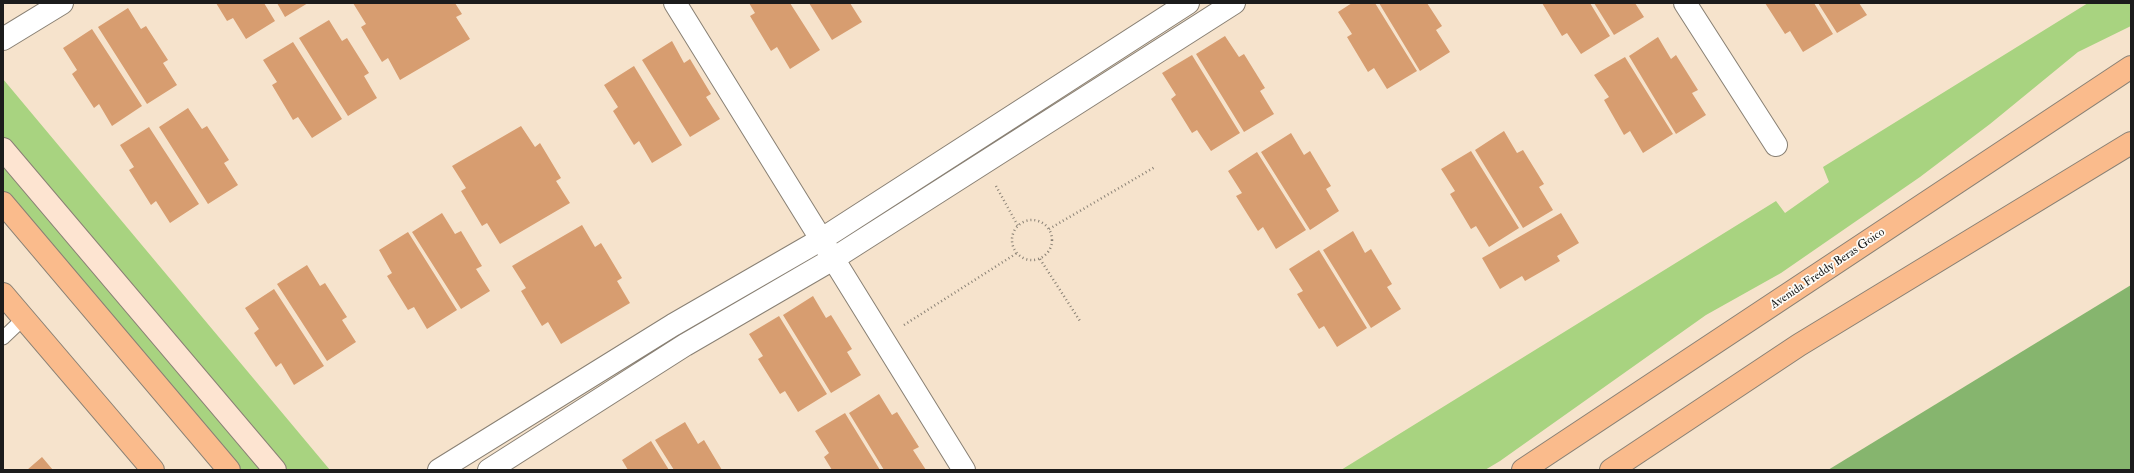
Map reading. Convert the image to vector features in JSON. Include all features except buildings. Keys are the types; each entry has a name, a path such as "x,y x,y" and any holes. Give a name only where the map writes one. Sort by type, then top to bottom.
{"main road":[{"name":"Avenida Freddy Beras Goico","path":"1523,470 2131,67"},
{"path":"1611,470 1800,345 2131,143"},
{"path":"3,203 230,470"},
{"path":"3,294 153,470"}],"street":[{"path":"3,39 62,3"},
{"path":"675,3 964,470"},
{"path":"439,470 673,325 822,239 970,142 1188,3"},
{"path":"489,470 685,345 833,259 1234,3"},
{"path":"1685,3 1776,146"},
{"path":"970,142 984,163"},
{"path":"3,149 275,470"},
{"path":"673,325 685,345"},
{"path":"517,422 530,444"}],"lane":[{"path":"3,338 23,319"}],"path":[{"path":"984,163 1018,226"},
{"path":"1049,229 1155,167"},
{"path":"1028,221 1034,221 1045,225 1049,229 1052,240 1051,246 1040,259 1027,260 1017,253 1012,242 1018,226 1028,221"},
{"path":"898,328 1017,253"},
{"path":"1040,259 1080,321"}],"green space":[{"path":"2088,3 2131,3 2131,26 2078,52 1990,124 1920,177 1781,273 1706,315 1500,461 1485,470 1341,470 1776,201 1785,213 1829,182 1823,167"},
{"path":"3,79 330,470 228,470 3,200"},
{"path":"2131,285 2131,470 1828,470"}]}
